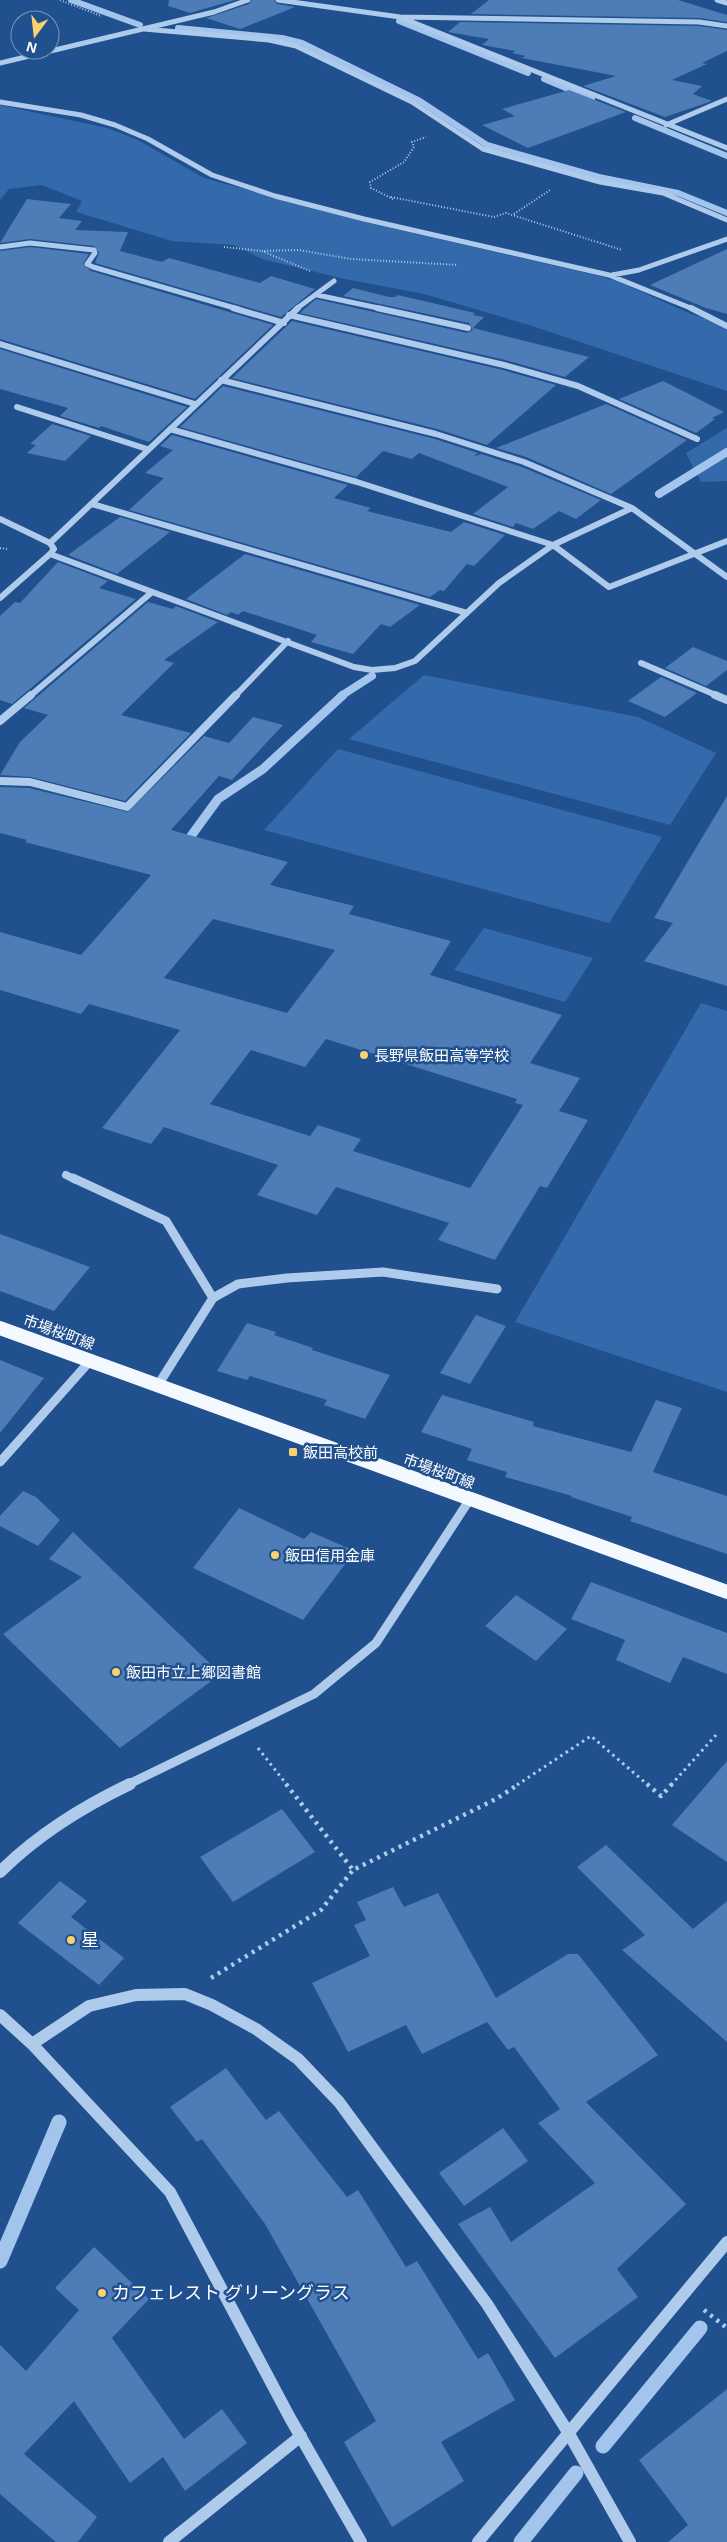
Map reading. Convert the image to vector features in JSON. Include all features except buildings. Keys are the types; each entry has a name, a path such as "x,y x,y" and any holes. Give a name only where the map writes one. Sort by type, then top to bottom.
{"main road":[{"name":"市場桜町線","path":"0,1328 727,1592"}],"street":[{"path":"0,63 214,12 248,0"},
{"path":"278,0 400,17 699,22 727,26"},
{"path":"716,0 727,3"},
{"path":"400,17 727,148"},
{"path":"144,29 269,40 296,46 412,102 439,118 453,131 483,149 573,175 663,193 727,220"},
{"path":"666,125 727,99"},
{"path":"0,102 81,115 115,125 148,139 212,175 275,196 364,219 609,275 676,301 727,326"},
{"path":"609,275 660,263 727,238"},
{"path":"0,247 30,243 94,250 95,253 87,264 93,267 284,323"},
{"path":"50,543 147,449 284,323 289,316 334,281"},
{"path":"317,295 468,328"},
{"path":"289,316 504,365 578,386 697,439"},
{"path":"0,344 195,404"},
{"path":"221,380 436,434 524,462 632,508 727,577"},
{"path":"17,407 147,449"},
{"path":"170,429 357,482 553,545 609,587 727,541"},
{"path":"92,504 467,613"},
{"path":"50,554 354,667 372,670 395,668 415,661 499,583 553,545 632,508"},
{"path":"0,519 50,543 54,549 0,598"},
{"path":"0,721 151,593"},
{"path":"0,781 30,782 127,807 288,641"},
{"path":"641,662 727,700"},
{"path":"66,1175 166,1221 213,1298"},
{"path":"158,1385 213,1298 238,1284 287,1278 383,1272 497,1289"},
{"path":"0,1462 90,1361"},
{"path":"0,1872 20,1851 86,1805 314,1694 376,1643 470,1499"},
{"path":"32,2044 89,2006 136,1995 185,1994 212,2005 256,2029 298,2059 339,2102 487,2304 568,2432 630,2542"},
{"path":"0,2015 32,2044 170,2192 300,2436 361,2542"},
{"path":"478,2542 727,2242"},
{"path":"169,2542 300,2436"}],"path":[{"path":"453,131 412,142 414,147 404,162 370,182 371,188 391,197 494,217 506,213 513,214 660,263"},
{"path":"513,214 573,175"},
{"path":"364,219 391,203 391,197"},
{"path":"224,247 250,248 262,251 334,281"},
{"path":"262,251 299,250 351,259 467,265"},
{"path":"243,1728 353,1870"},
{"path":"185,1994 321,1910 353,1870 496,1799 591,1736 661,1796 716,1735"}],"shaded area":[{"path":"0,105 107,128 138,140 204,178 360,221 617,281 691,314 727,325 727,391 526,324 424,294 345,279 262,259 234,245 172,241 76,212 82,201 42,185 9,189 0,200"},
{"path":"727,428 727,481 701,482 686,453"},
{"path":"424,675 638,717 716,753 670,825 349,739"},
{"path":"338,749 662,837 609,923 264,830"},
{"path":"484,928 593,958 565,1002 454,970"},
{"path":"701,1003 727,1011 727,1392 515,1322"}],"waterway":[{"path":"71,0 140,25"},
{"path":"399,21 528,73"},
{"path":"178,28 282,38 302,43 420,101 487,145 599,177 678,193 727,213"},
{"path":"544,79 592,99"},
{"path":"635,118 727,156"},
{"path":"659,494 727,452"},
{"path":"341,696 372,676"},
{"path":"183,847 218,799 263,769 343,695"},
{"path":"0,2261 59,2122"},
{"path":"603,2446 700,2328"},
{"path":"521,2542 576,2473"}],"place":[{"name":"長野県飯田高等学校","path":"364,1055"},
{"name":"飯田高校前","path":"293,1452"},
{"name":"飯田信用金庫","path":"275,1555"},
{"name":"飯田市立上郷図書館","path":"116,1672"},
{"name":"星","path":"71,1940"},
{"name":"カフェレスト グリーングラス","path":"102,2293"}]}
